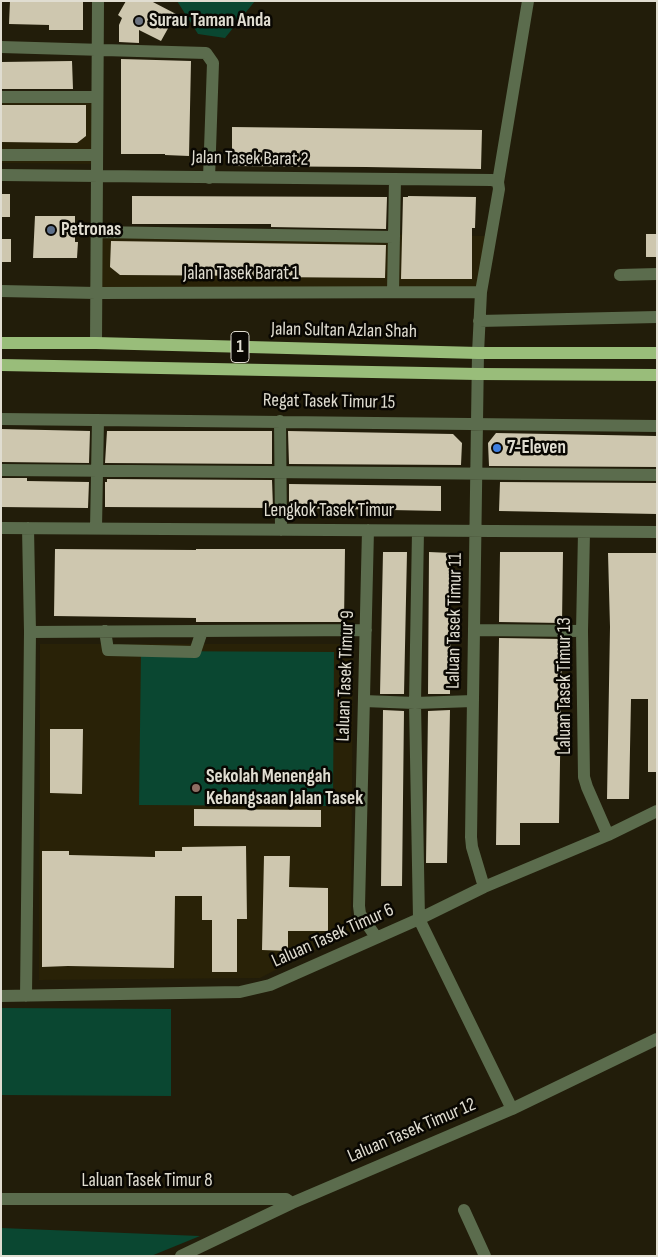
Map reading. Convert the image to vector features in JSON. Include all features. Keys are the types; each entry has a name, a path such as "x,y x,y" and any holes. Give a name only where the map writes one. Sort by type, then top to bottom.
{"main road":[{"name":"Jalan Sultan Azlan Shah","path":"1,343 96,343 478,353 657,353"},
{"name":"1","path":"1,365 478,374 657,375"}],"street":[{"path":"96,343 98,1"},
{"name":"Laluan Tasek Timur 11","path":"484,887 472,847 471,837 480,292 499,189 498,182 528,1"},
{"path":"1,47 206,53 213,63 209,178"},
{"path":"1,97 98,97"},
{"path":"1,155 97,155"},
{"name":"Jalan Tasek Barat 2","path":"1,175 492,180 498,182"},
{"path":"393,292 395,180"},
{"path":"96,232 394,237"},
{"path":"620,275 657,274"},
{"name":"Jalan Tasek Barat 1","path":"1,291 96,293 480,292"},
{"path":"479,321 657,317"},
{"name":"Regat Tasek Timur 15","path":"1,419 657,426"},
{"path":"96,528 98,420"},
{"path":"280,421 281,530"},
{"path":"1,470 657,475"},
{"name":"Lengkok Tasek Timur","path":"1,528 657,532"},
{"path":"26,996 30,632 28,528"},
{"name":"Laluan Tasek Timur 9","path":"368,530 359,906 360,914 376,938"},
{"path":"418,531 416,702 419,919 512,1109"},
{"name":"Laluan Tasek Timur 13","path":"584,532 582,631 584,776 586,787 608,835"},
{"path":"30,632 366,630"},
{"path":"474,630 582,631"},
{"path":"105,631 108,650 195,652 202,631"},
{"path":"364,701 473,701"},
{"name":"Laluan Tasek Timur 6","path":"1,996 240,992 270,985 419,919 484,887 608,835 657,811"},
{"name":"Laluan Tasek Timur 12","path":"182,1256 292,1203 512,1109 657,1039"},
{"name":"Laluan Tasek Timur 8","path":"1,1200 286,1199 292,1203"},
{"path":"464,1210 485,1256"}],"shaded area":[{"path":"1,97 98,97 96,164 1,163"},
{"path":"92,229 485,236 477,298 90,297"},
{"name":"Sekolah Menengah Kebangsaan Jalan Tasek","path":"40,644 353,644 351,931 260,978 39,980"}],"green space":[{"path":"177,1 255,1 225,38 198,34"},
{"path":"141,651 334,652 333,806 139,805"},
{"path":"1,1008 171,1009 171,1096 1,1095"},
{"path":"1,1228 200,1236 151,1256 1,1256"}],"building":[{"path":"10,1 83,1 83,30 49,30 49,25 9,24"},
{"name":"Surau Taman Anda","path":"126,1 151,1 176,14 161,41 139,30 139,43 119,42 119,25 122,18 118,15"},
{"path":"121,59 191,61 189,156 121,154"},
{"path":"72,61 73,89 1,89 1,62"},
{"path":"1,105 86,105 86,136 77,143 1,142"},
{"path":"232,127 482,130 481,169 232,166"},
{"path":"1,194 10,194 10,217 1,217"},
{"path":"132,196 387,197 386,229 271,227 271,224 132,224"},
{"path":"403,197 476,197 475,228 472,228 472,279 401,279"},
{"path":"35,216 75,216 75,242 78,242 77,258 33,258"},
{"path":"646,234 657,234 657,257 646,257"},
{"path":"1,239 11,239 11,262 1,262"},
{"path":"111,241 386,245 385,278 120,275 110,267"},
{"path":"1,429 90,431 89,463 1,462"},
{"path":"107,431 272,431 272,464 105,463"},
{"path":"288,431 453,434 462,443 461,465 289,464"},
{"path":"496,433 657,436 657,467 489,466 488,443"},
{"path":"1,478 27,478 27,481 89,482 88,508 1,507"},
{"path":"107,479 272,480 273,508 105,507 105,482 107,482"},
{"path":"500,482 657,483 657,514 499,511"},
{"path":"289,484 441,486 441,511 289,508"},
{"path":"55,549 345,549 344,622 196,622 196,618 54,616"},
{"path":"383,552 407,552 404,694 380,694"},
{"path":"429,552 451,553 450,694 428,694"},
{"path":"500,552 563,552 562,623 499,622"},
{"path":"608,553 657,553 657,772 648,772 648,699 631,699 629,799 607,799 610,627"},
{"path":"499,638 562,639 559,823 520,823 520,845 496,845"},
{"path":"383,710 404,711 402,886 381,886"},
{"path":"450,710 447,863 426,863 428,711"},
{"path":"50,729 83,729 82,794 50,793"},
{"path":"194,809 321,810 321,827 194,826"},
{"path":"246,846 247,919 237,919 237,972 212,972 212,920 202,920 202,896 175,896 174,968 42,967 42,851 69,851 69,855 155,857 155,851 182,851 182,847"},
{"path":"264,856 290,856 289,887 328,888 328,931 288,931 288,951 262,950"}],"place":[{"name":"Surau Taman Anda","path":"139,21"},
{"name":"Petronas","path":"51,230"},
{"name":"7-Eleven","path":"497,448"},
{"name":"Sekolah Menengah Kebangsaan Jalan Tasek","path":"196,788"}]}
